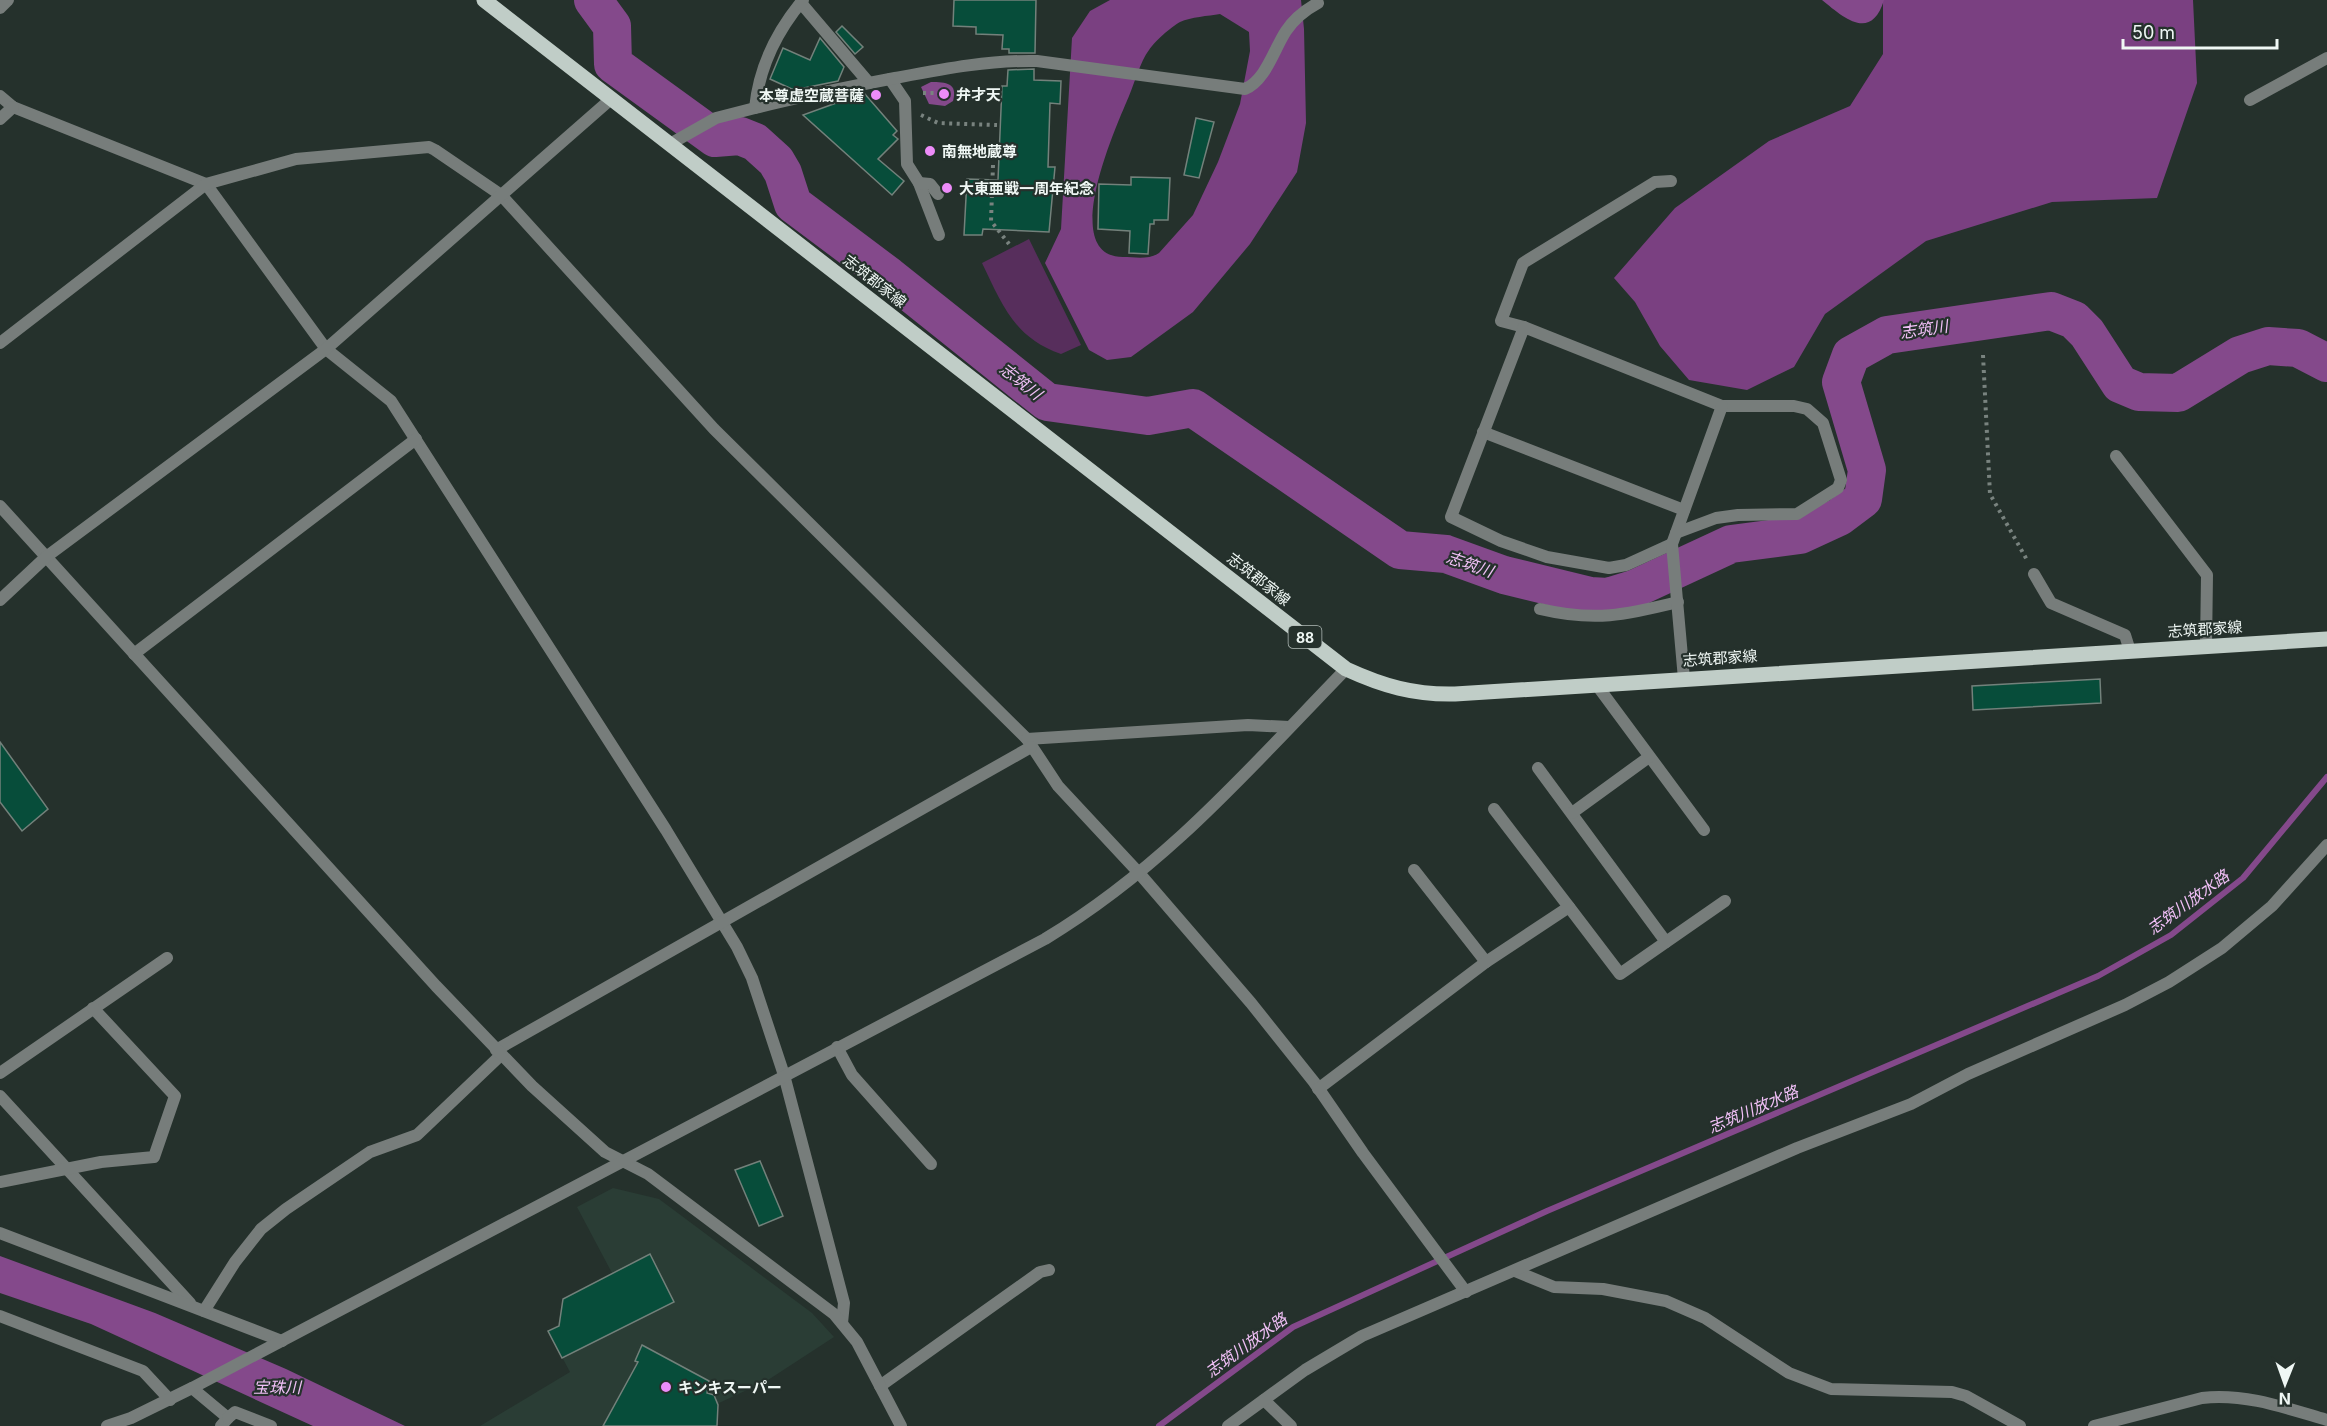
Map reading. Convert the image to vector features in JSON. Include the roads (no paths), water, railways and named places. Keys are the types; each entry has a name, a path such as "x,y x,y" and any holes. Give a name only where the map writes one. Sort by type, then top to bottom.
{"main road":[{"name":"志筑郡家線","path":"484,0 1346,669 1386,686 1417,693 1455,694 2327,639"}],"street":[{"path":"0,8 8,0"},
{"path":"755,108 757,85 766,59 786,22 802,1 869,83"},
{"path":"670,144 716,118 825,90 972,63 1037,61 1245,89 1251,86 1267,66 1288,28 1305,10 1318,3"},
{"path":"2250,100 2327,58"},
{"path":"890,79 905,101 906,158 919,183 939,235"},
{"path":"0,96 13,107 206,184 326,349 391,401 722,921 752,978 784,1075 844,1303 842,1323"},
{"path":"0,600 46,557 326,349 611,99"},
{"path":"0,119 13,107"},
{"path":"0,343 206,184 296,159 429,147 501,195 714,429 1029,743 1058,786 1139,873 1251,1003 1318,1089 1466,1292"},
{"path":"1524,327 1451,518 1501,541 1547,557 1609,568 1626,565 1674,544 1716,518 1738,515 1797,514 1838,488 1841,480 1823,423 1807,409 1794,405 1722,406 1524,327 1501,321 1523,263 1655,182 1671,181"},
{"path":"919,183 930,184 938,194"},
{"path":"1684,679 1674,544 1722,406"},
{"path":"1483,432 1684,510"},
{"path":"134,654 416,439"},
{"path":"2116,456 2207,575 2206,647"},
{"path":"0,506 498,1052 565,1117 605,1152 648,1173 834,1314 857,1342 901,1426"},
{"path":"2034,574 2051,603 2124,635 2130,651"},
{"path":"1540,609 1573,617 1626,615 1678,602"},
{"path":"107,1426 170,1400 1045,939 1081,917 1180,839 1219,802 1346,669"},
{"path":"1596,684 1704,830"},
{"path":"199,1309 261,1229 285,1209 370,1152 417,1135 498,1052 1029,743 1248,725 1289,727"},
{"path":"1572,813 1649,757"},
{"path":"1538,768 1666,942"},
{"path":"1494,809 1620,974 1725,901"},
{"path":"1228,1426 1305,1370 1362,1336 1797,1148 1911,1104 1968,1074 2125,1005 2169,982 2222,948 2248,927 2298,880 2327,845"},
{"path":"1414,870 1486,962"},
{"path":"1318,1089 1486,962 1569,907"},
{"path":"0,1073 167,958"},
{"path":"0,1182 101,1162 154,1157 175,1096 93,1008"},
{"path":"837,1047 852,1075 931,1164"},
{"path":"0,1096 199,1309"},
{"path":"0,1233 282,1341"},
{"path":"880,1386 1040,1272 1049,1270"},
{"path":"1515,1271 1554,1287 1604,1289 1666,1301 1705,1318 1789,1373 1831,1389 1952,1392 1966,1396 2020,1426"},
{"path":"0,1316 143,1371 170,1400"},
{"path":"192,1388 225,1422 235,1412 271,1426"},
{"path":"2094,1426 2202,1398 2221,1396 2239,1397 2327,1420"},
{"path":"1264,1400 1291,1426"}],"water":[{"path":"1822,0 1884,0 1879,13 1872,20 1864,23 1848,19"},
{"path":"931,82 941,82 952,87 953,101 945,106 929,104 921,87"},
{"name":"宝珠川","path":"0,1256 155,1313 286,1369 405,1426 313,1426 91,1324 0,1293"}],"waterway":[{"name":"志筑川","path":"593,0 612,26 613,64 715,138 740,136 755,142 776,161 783,173 793,204 889,276 1047,402 1148,416 1193,408 1400,550 1446,554 1504,575 1590,596 1608,597 1634,589 1731,544 1800,535 1839,517 1863,499 1867,470 1841,382 1851,355 1887,335 2051,311 2074,320 2087,333 2120,384 2139,392 2178,393 2240,355 2268,346 2298,348 2327,363"},
{"name":"志筑川放水路","path":"1159,1426 1293,1327 1547,1211 2098,976 2171,935 2243,878 2327,777"}],"place":[{"name":"弁才天","path":"944,94"},
{"name":"本尊虚空蔵菩薩","path":"876,95"},
{"name":"南無地蔵尊","path":"930,151"},
{"name":"大東亜戦一周年紀念","path":"947,188"},
{"name":"キンキスーパー","path":"666,1387"}]}
